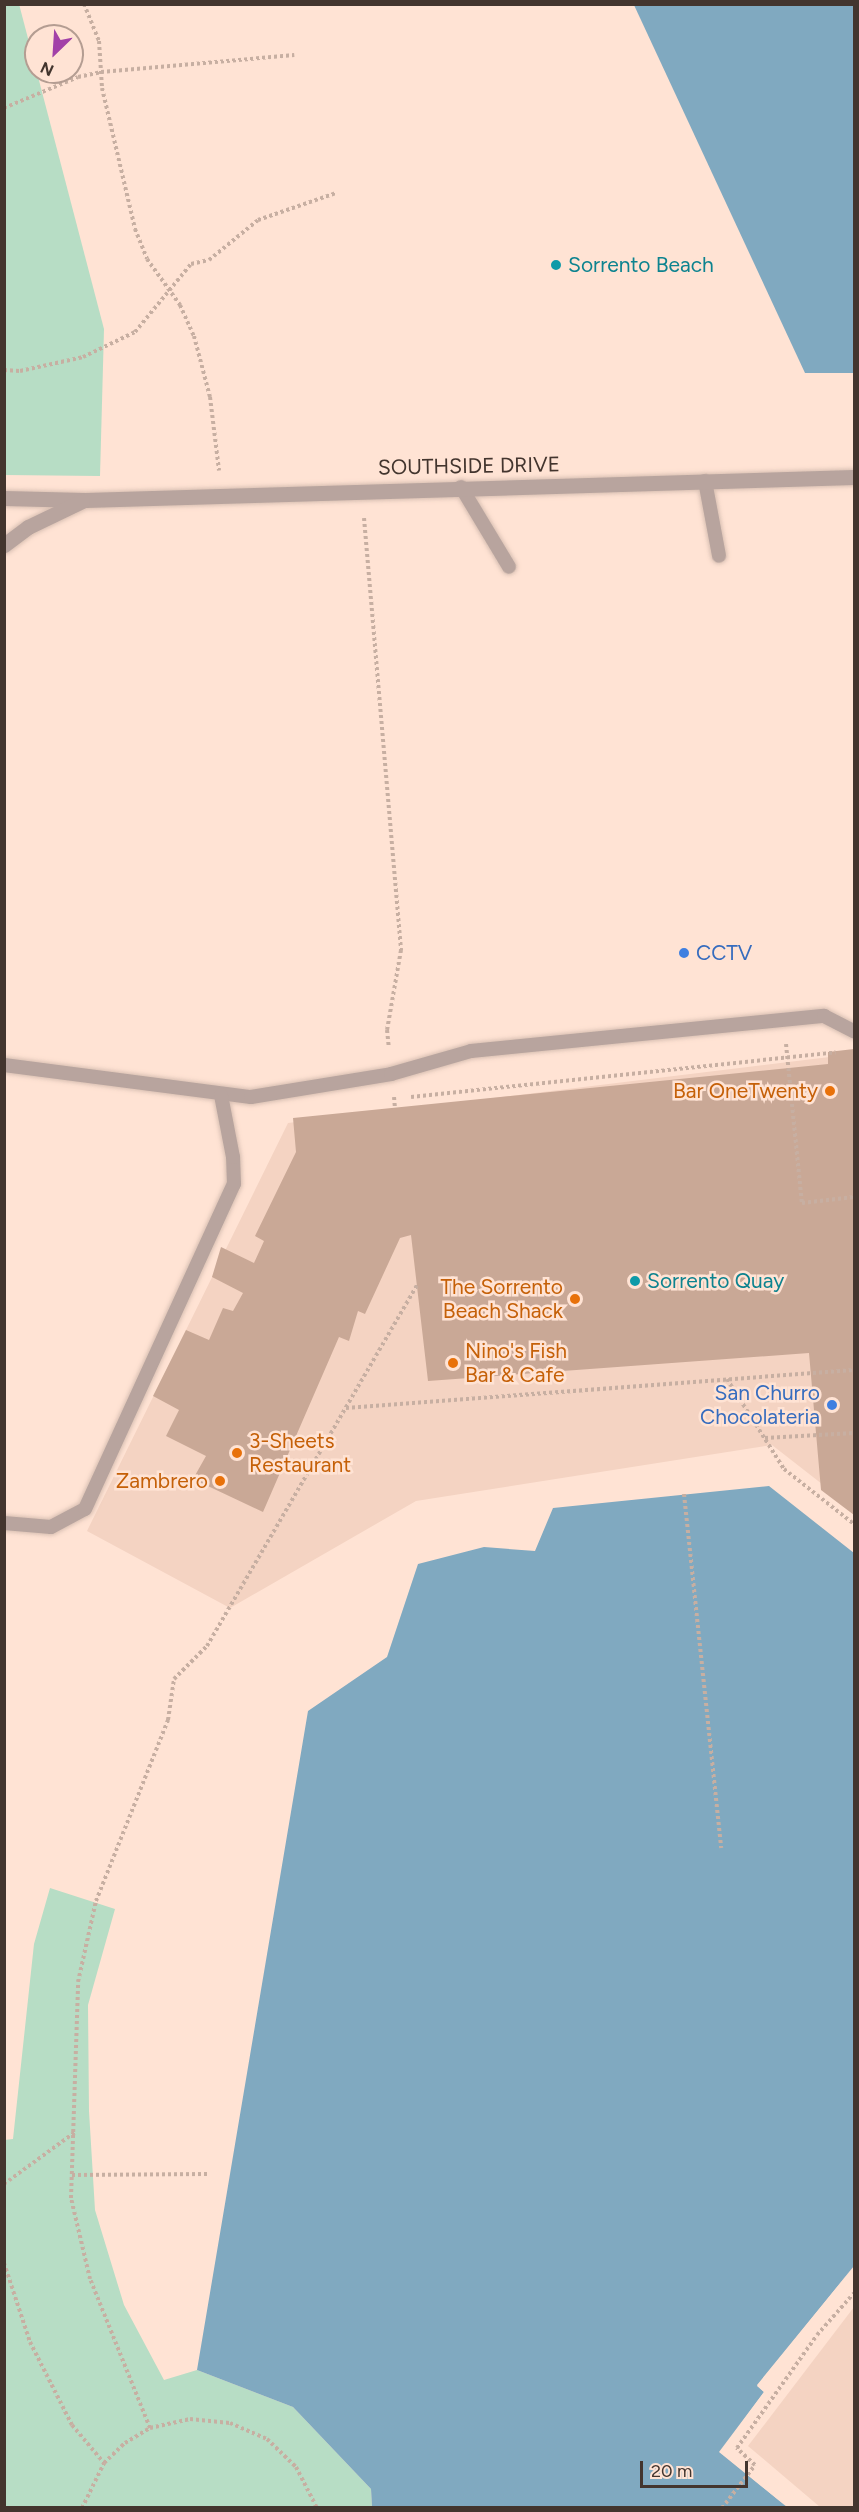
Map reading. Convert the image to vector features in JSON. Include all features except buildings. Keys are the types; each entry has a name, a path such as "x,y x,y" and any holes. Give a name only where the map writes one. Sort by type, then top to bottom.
{"street":[{"name":"SOUTHSIDE DRIVE","path":"4,498 85,500 855,477"},
{"name":"SOUTHSIDE DRIVE","path":"4,544 28,527 85,500"}],"lane":[{"path":"705,481 720,556"},
{"path":"461,487 509,567"},
{"path":"4,1065 221,1095 251,1097 392,1074 471,1051 824,1017 855,1031"},
{"path":"4,1523 51,1527 85,1509 234,1184 233,1157 221,1095"}],"path":[{"path":"84,4 99,41 101,72 135,229 147,259 170,291 194,336 210,397 220,477"},
{"path":"4,108 78,77 101,72 294,55"},
{"path":"4,370 20,371 83,357 135,332 191,264 209,260 258,220 336,194"},
{"path":"364,490 364,542 401,950 387,1030"},
{"path":"784,1020 802,1203 855,1197"},
{"path":"395,1109 394,1098 843,1051"},
{"path":"150,2428 90,2279 71,2198 76,2131 78,1982 96,1901 168,1720 174,1679 207,1646 417,1285"},
{"path":"345,1408 855,1370"},
{"path":"727,1379 784,1468 855,1524"},
{"path":"764,1438 855,1433"},
{"path":"684,1494 721,1848"},
{"path":"4,2184 76,2131"},
{"path":"72,2175 207,2174"},
{"path":"4,2263 30,2342 72,2425 104,2463"},
{"path":"722,2508 755,2465 737,2448 817,2335 855,2293"},
{"path":"82,2508 104,2463 125,2443 150,2428 190,2419 230,2423 267,2439 296,2467 316,2508"}],"shaded area":[{"name":"Sorrento Quay","path":"854,1054 854,1509 772,1445 416,1501 230,1608 87,1531 288,1123"},
{"path":"854,2307 854,2507 820,2507 748,2446"}],"green space":[{"path":"19,4 24,24 24,84 40,84 104,329 100,476 5,475 4,5"},
{"path":"50,1888 115,1909 88,2005 89,2111 95,2210 124,2305 164,2380 197,2370 293,2407 371,2489 372,2507 5,2507 4,2140 13,2139 34,1944"}],"water":[{"path":"634,5 854,5 854,373 805,373"},
{"path":"769,1486 854,1553 854,2266 757,2385 764,2392 720,2452 787,2507 372,2507 371,2489 293,2407 197,2370 308,1711 387,1657 418,1564 484,1547 535,1551 553,1508"}],"pier":[{"path":"854,2266 761,2385 767,2393 724,2451 787,2507 719,2452 764,2392 757,2386"}],"place":[{"name":"Sorrento Beach","path":"556,265"},
{"name":"CCTV","path":"684,953"},
{"name":"Bar OneTwenty","path":"830,1091"},
{"name":"Sorrento Quay","path":"635,1281"},
{"name":"The Sorrento Beach Shack","path":"575,1299"},
{"name":"Nino's Fish Bar & Cafe","path":"453,1363"},
{"name":"San Churro Chocolateria","path":"832,1405"},
{"name":"3-Sheets Restaurant","path":"237,1453"},
{"name":"Zambrero","path":"220,1481"}]}
